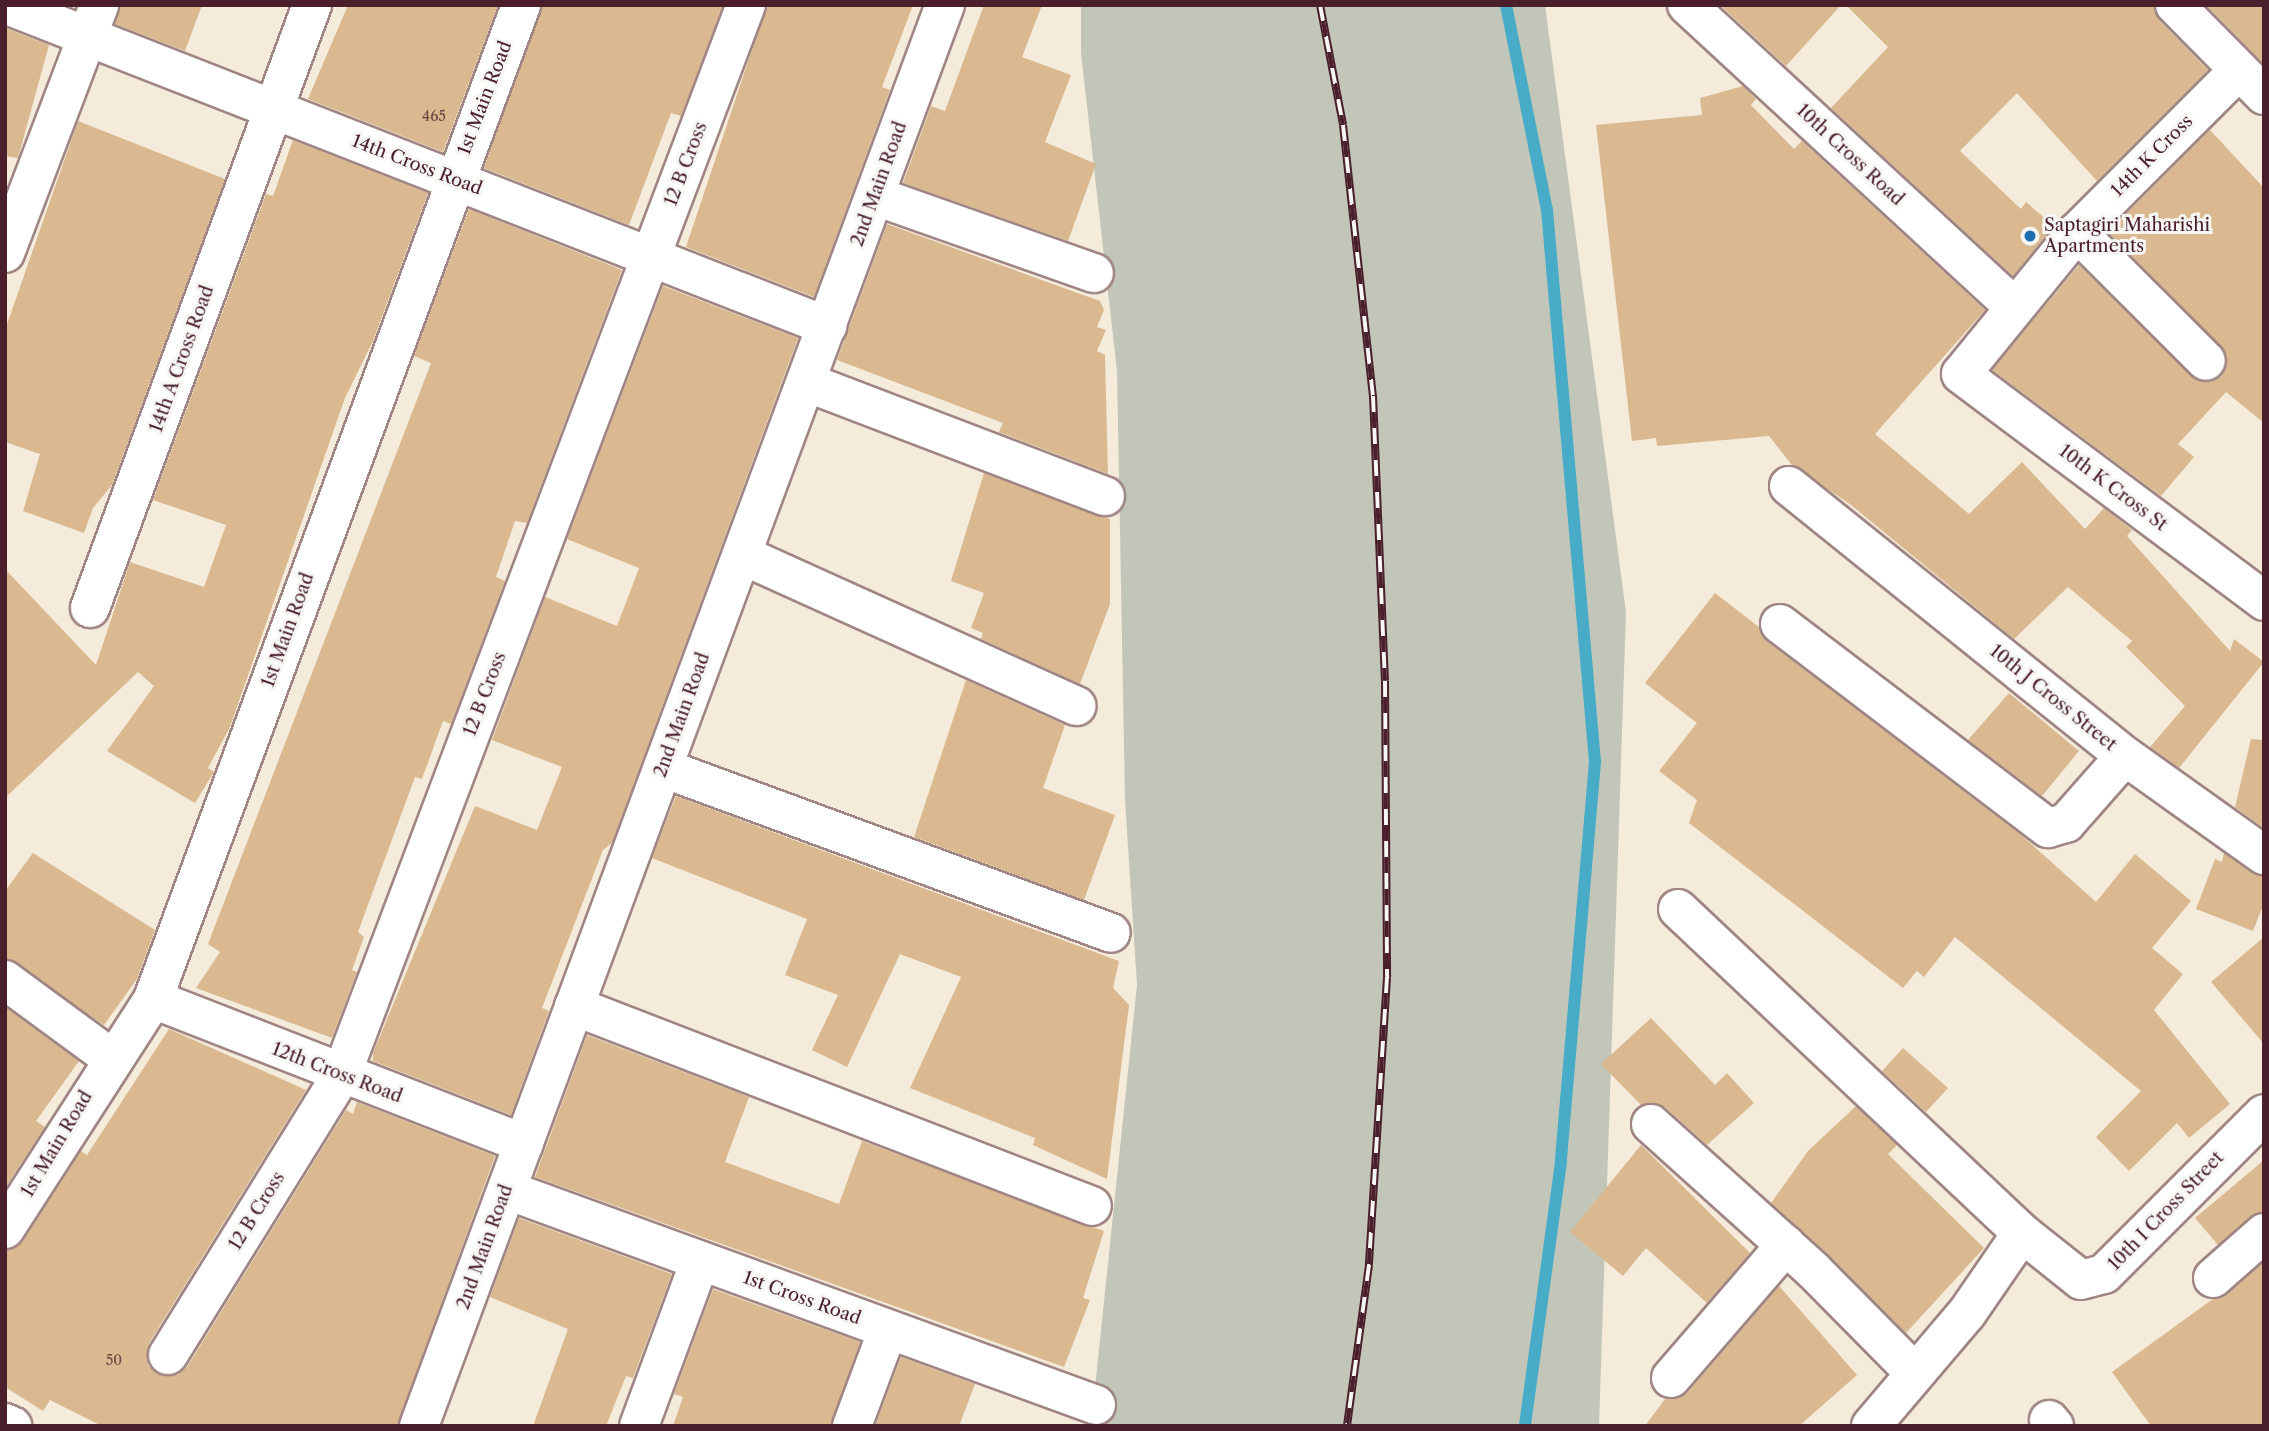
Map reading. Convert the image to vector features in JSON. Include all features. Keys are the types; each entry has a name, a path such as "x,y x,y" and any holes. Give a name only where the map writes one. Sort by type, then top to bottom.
{"street":[{"name":"14th Cross Road","path":"7,5 93,21 275,110 827,326"},
{"name":"14th A Cross Road","path":"90,608 312,5"},
{"name":"1st Main Road","path":"5,1228 110,1057 153,999 521,5"},
{"name":"12 B Cross","path":"168,1355 341,1076 746,5"},
{"name":"2nd Main Road","path":"419,1426 945,5"},
{"name":"10th Cross Road","path":"1687,5 2013,306"},
{"path":"2175,5 2251,82"},
{"path":"5,253 93,21"},
{"name":"14th K Cross","path":"1961,374 2013,306 2077,232 2251,82"},
{"path":"875,196 1094,273"},
{"path":"2077,232 2206,361"},
{"name":"10th K Cross St","path":"1961,374 2264,601"},
{"path":"806,382 1105,496"},
{"name":"10th J Cross Street","path":"1789,486 2125,756 2264,855"},
{"path":"742,555 1076,706"},
{"path":"1780,624 2048,828 2066,823 2125,756"},
{"path":"663,768 1111,933"},
{"name":"10th I Cross Street","path":"1678,909 2022,1233 2081,1280 2093,1282 2264,1114"},
{"path":"5,980 110,1057"},
{"name":"12th Cross Road","path":"153,999 341,1076 524,1144"},
{"path":"574,1006 1092,1206"},
{"path":"1651,1124 1786,1245 1915,1373"},
{"name":"1st Cross Road","path":"507,1189 1096,1405"},
{"path":"1871,1426 1967,1313 2022,1233"},
{"path":"2213,1278 2264,1233"},
{"path":"1671,1378 1786,1245"},
{"path":"639,1426 699,1261"},
{"path":"852,1426 888,1329"},
{"path":"5,1423 12,1426"}],"shaded area":[{"path":"1081,5 1545,5 1626,612 1599,1426 1091,1426 1137,985 1125,800 1117,371 1081,53"}],"building":[{"path":"120,5 202,5 185,51 115,24"},
{"path":"348,5 498,5 443,152 308,99"},
{"path":"542,5 723,5 681,116 671,113 629,225 484,168"},
{"path":"767,5 913,5 882,87 890,90 814,297 686,247"},
{"path":"984,5 1042,5 1022,57 1071,75 1045,142 1096,164 1068,241 903,183 931,106 945,111"},
{"path":"1720,5 1841,5 1786,66"},
{"path":"1846,5 2154,5 2159,20 2208,70 2097,181 2017,93 1960,151 2021,209 2026,202 2054,226 2013,276 1831,108 1888,47"},
{"path":"2206,5 2264,5 2264,64"},
{"path":"5,28 49,45 18,158 5,156"},
{"path":"1743,86 1756,99 1751,105 1794,149 1802,141 1985,310 1875,434 1969,514 2022,462 2085,529 2104,508 2132,530 2127,536 2230,651 2234,639 2264,662 2179,768 2150,747 2185,706 2126,647 2132,641 2068,587 2014,639 1851,505 1791,464 1769,436 1657,446 1656,438 1632,441 1596,125 1702,115 1700,98"},
{"path":"78,121 225,179 112,485 93,508 84,533 23,511 40,454 5,442 5,330"},
{"path":"2210,130 2264,188 2264,423 2226,392 2178,444 2194,457 2161,496 1992,370 2079,265 2191,376 2211,382 2222,376 2227,356 2221,346 2108,232"},
{"path":"293,140 428,193 373,341 345,398 230,727 208,768 214,772 195,803 107,751 154,686 138,672 5,798 5,569 96,665 130,562 204,587 226,525 153,500 266,194 273,196"},
{"path":"469,209 622,270 527,523 515,521 496,577 505,581 451,724 443,721 422,779 415,777 358,932 364,937 352,970 357,972 332,1038 196,988 220,952 208,944 431,363 414,356"},
{"path":"887,224 1100,301 1104,310 1097,327 1106,330 1097,351 1105,355 1108,474 999,432 1003,423 837,360"},
{"path":"663,286 798,338 612,843 603,850 542,1008 549,1011 511,1115 373,1061 373,1053 475,806 537,830 562,767 492,740 545,597 617,626 639,568 567,539"},
{"path":"984,473 1110,519 1110,604 1080,684 981,639 983,633 971,628 984,593 951,581"},
{"path":"1715,593 1759,627 1767,641 2021,835 2096,902 2135,854 2191,901 2152,948 2183,974 2154,1010 2230,1104 2189,1138 2177,1123 2129,1171 2096,1137 2141,1091 1955,937 1924,977 1917,971 1903,988 1689,823 1697,800 1659,771 1697,723 1645,683"},
{"path":"966,680 1065,725 1043,788 1115,815 1084,900 914,837"},
{"path":"2009,693 2079,751 2042,796 1968,740"},
{"path":"2251,739 2264,740 2264,828 2235,807"},
{"path":"676,796 1119,961 1113,988 1129,1005 1107,1179 1033,1145 1035,1138 910,1088 961,977 900,954 847,1067 812,1050 838,995 785,975 807,919 652,858"},
{"path":"33,853 155,930 137,979 104,1025 5,958 5,891"},
{"path":"2224,853 2264,877 2264,903 2253,931 2196,909 2215,859 2222,862"},
{"path":"2264,937 2264,1044 2211,982"},
{"path":"5,1007 79,1061 36,1121 45,1127 5,1188"},
{"path":"1651,1018 1715,1085 1727,1073 1754,1103 1707,1145 1665,1107 1641,1105 1601,1064"},
{"path":"169,1029 306,1090 149,1343 148,1365 157,1374 178,1375 187,1367 346,1110 353,1114 357,1102 495,1156 397,1426 102,1426 50,1400 43,1411 5,1387 5,1251 23,1241 81,1151 87,1155"},
{"path":"587,1035 749,1097 725,1162 839,1204 862,1141 1104,1231 1083,1298 1090,1300 1064,1367 535,1177"},
{"path":"1903,1048 1948,1088 1926,1112 1882,1071"},
{"path":"1856,1106 1897,1145 1888,1154 1984,1248 1906,1333 1771,1203 1808,1151"},
{"path":"1641,1145 1750,1253 1707,1303 1646,1248 1623,1276 1570,1232"},
{"path":"2264,1160 2264,1212 2218,1245 2195,1218"},
{"path":"519,1218 672,1274 633,1378 626,1376 606,1426 533,1426 568,1329 490,1297"},
{"path":"2264,1262 2264,1426 2151,1426 2112,1372"},
{"path":"1779,1286 1857,1375 1799,1426 1645,1426 1665,1399 1688,1392"},
{"path":"713,1289 860,1342 831,1426 673,1426 683,1397 674,1394"},
{"path":"901,1357 975,1384 959,1426 875,1426"}],"waterway":[{"path":"1506,5 1547,210 1595,762 1561,1162 1525,1426"}],"railway":[{"path":"1320,5 1343,125 1373,396 1385,681 1387,977 1369,1265 1347,1426"}],"place":[{"name":"Saptagiri Maharishi Apartments","path":"2030,236"}]}
